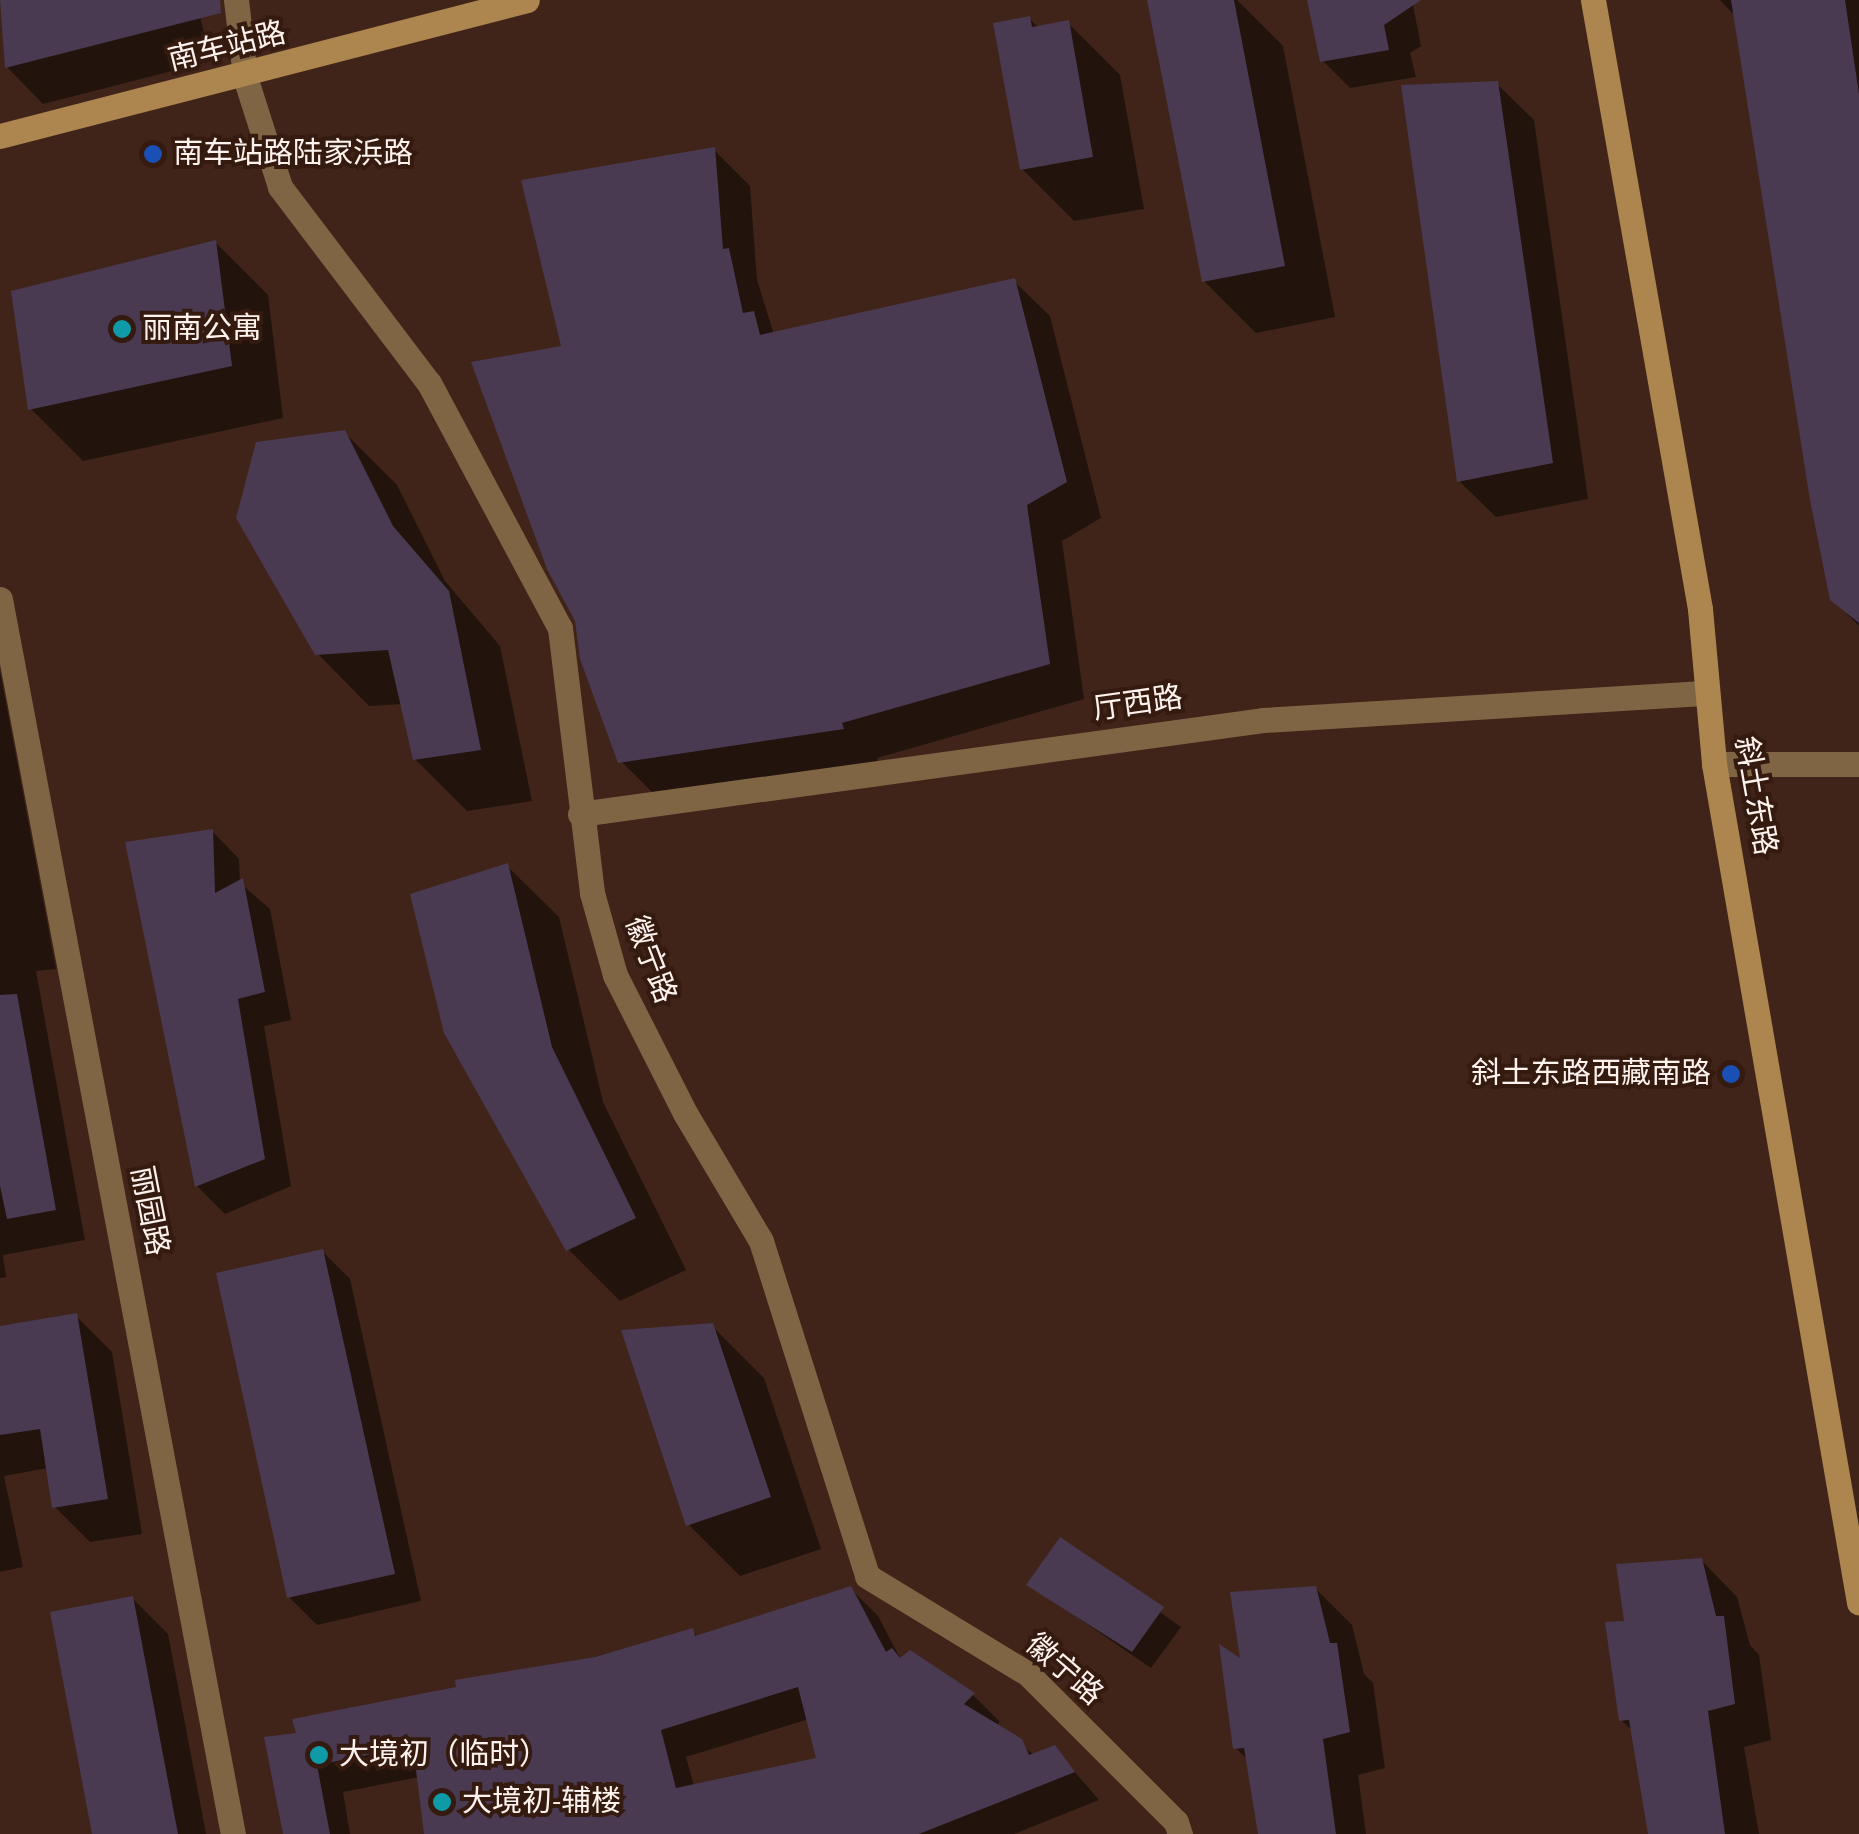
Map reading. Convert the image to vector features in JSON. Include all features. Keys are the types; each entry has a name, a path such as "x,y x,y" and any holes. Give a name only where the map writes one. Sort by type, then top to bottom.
{"street":[{"name":"徽宁路","path":"236,0 245,77 280,187 429,383 560,628 592,894 615,975 685,1113 760,1241 866,1576 1028,1674 1176,1822 1180,1834"},
{"name":"南车站路","path":"0,136 245,77 527,0"},
{"name":"斜土东路","path":"1594,0 1700,609 1714,764 1859,1603"},
{"name":"丽园路","path":"0,600 233,1834"},
{"name":"厅西路","path":"580,814 1263,720 1707,693"},
{"path":"1714,764 1859,764"}],"building":[{"path":"0,0 220,0 221,13 5,68"},
{"path":"1147,0 1234,0 1285,266 1202,282"},
{"path":"1307,0 1421,0 1384,25 1389,50 1320,62"},
{"path":"1731,0 1845,0 1859,94 1859,623 1830,600 1810,500"},
{"path":"1030,16 1032,27 1069,20 1093,157 1020,170 993,23"},
{"path":"1498,81 1553,463 1457,482 1401,85"},
{"path":"715,147 723,249 729,248 743,313 754,311 760,335 1015,278 1067,482 1027,505 1050,664 842,723 844,729 618,763 580,659 575,621 547,569 471,362 561,346 521,180"},
{"name":"丽南公寓","path":"216,240 232,366 28,410 11,291"},
{"path":"345,430 393,526 449,591 481,750 413,760 388,650 315,655 236,518 256,442"},
{"path":"213,829 215,893 243,878 265,992 238,999 265,1159 195,1187 125,842"},
{"path":"508,863 552,1047 636,1218 566,1251 444,1033 410,894"},
{"path":"17,994 56,1210 7,1219 0,1186 0,995"},
{"path":"323,1249 395,1574 287,1598 216,1273"},
{"path":"77,1313 108,1499 52,1508 40,1429 0,1435 0,1326"},
{"path":"713,1323 771,1497 686,1526 621,1330"},
{"path":"1060,1537 1164,1607 1132,1652 1026,1585"},
{"path":"1702,1558 1716,1616 1724,1616 1735,1704 1708,1711 1725,1834 1648,1834 1629,1720 1619,1721 1605,1622 1624,1621 1616,1564"},
{"path":"851,1586 886,1652 892,1648 900,1658 910,1650 975,1693 964,1704 1022,1739 1029,1755 1055,1745 1075,1772 919,1834 424,1834 413,1746 317,1765 330,1834 283,1834 264,1737 296,1733 292,1719 456,1687 455,1680 595,1657 693,1628 695,1636","holes":["798,1687 816,1758 676,1788 661,1730"]},
{"path":"1316,1586 1330,1643 1337,1643 1350,1732 1323,1739 1336,1834 1258,1834 1244,1748 1233,1749 1219,1644 1240,1658 1230,1592"},
{"path":"133,1596 178,1834 92,1834 50,1612"}],"place":[{"name":"南车站路陆家浜路","path":"153,154"},
{"name":"丽南公寓","path":"122,329"},
{"name":"斜土东路西藏南路","path":"1731,1074"},
{"name":"大境初（临时）","path":"319,1755"},
{"name":"大境初-辅楼","path":"442,1802"}]}
